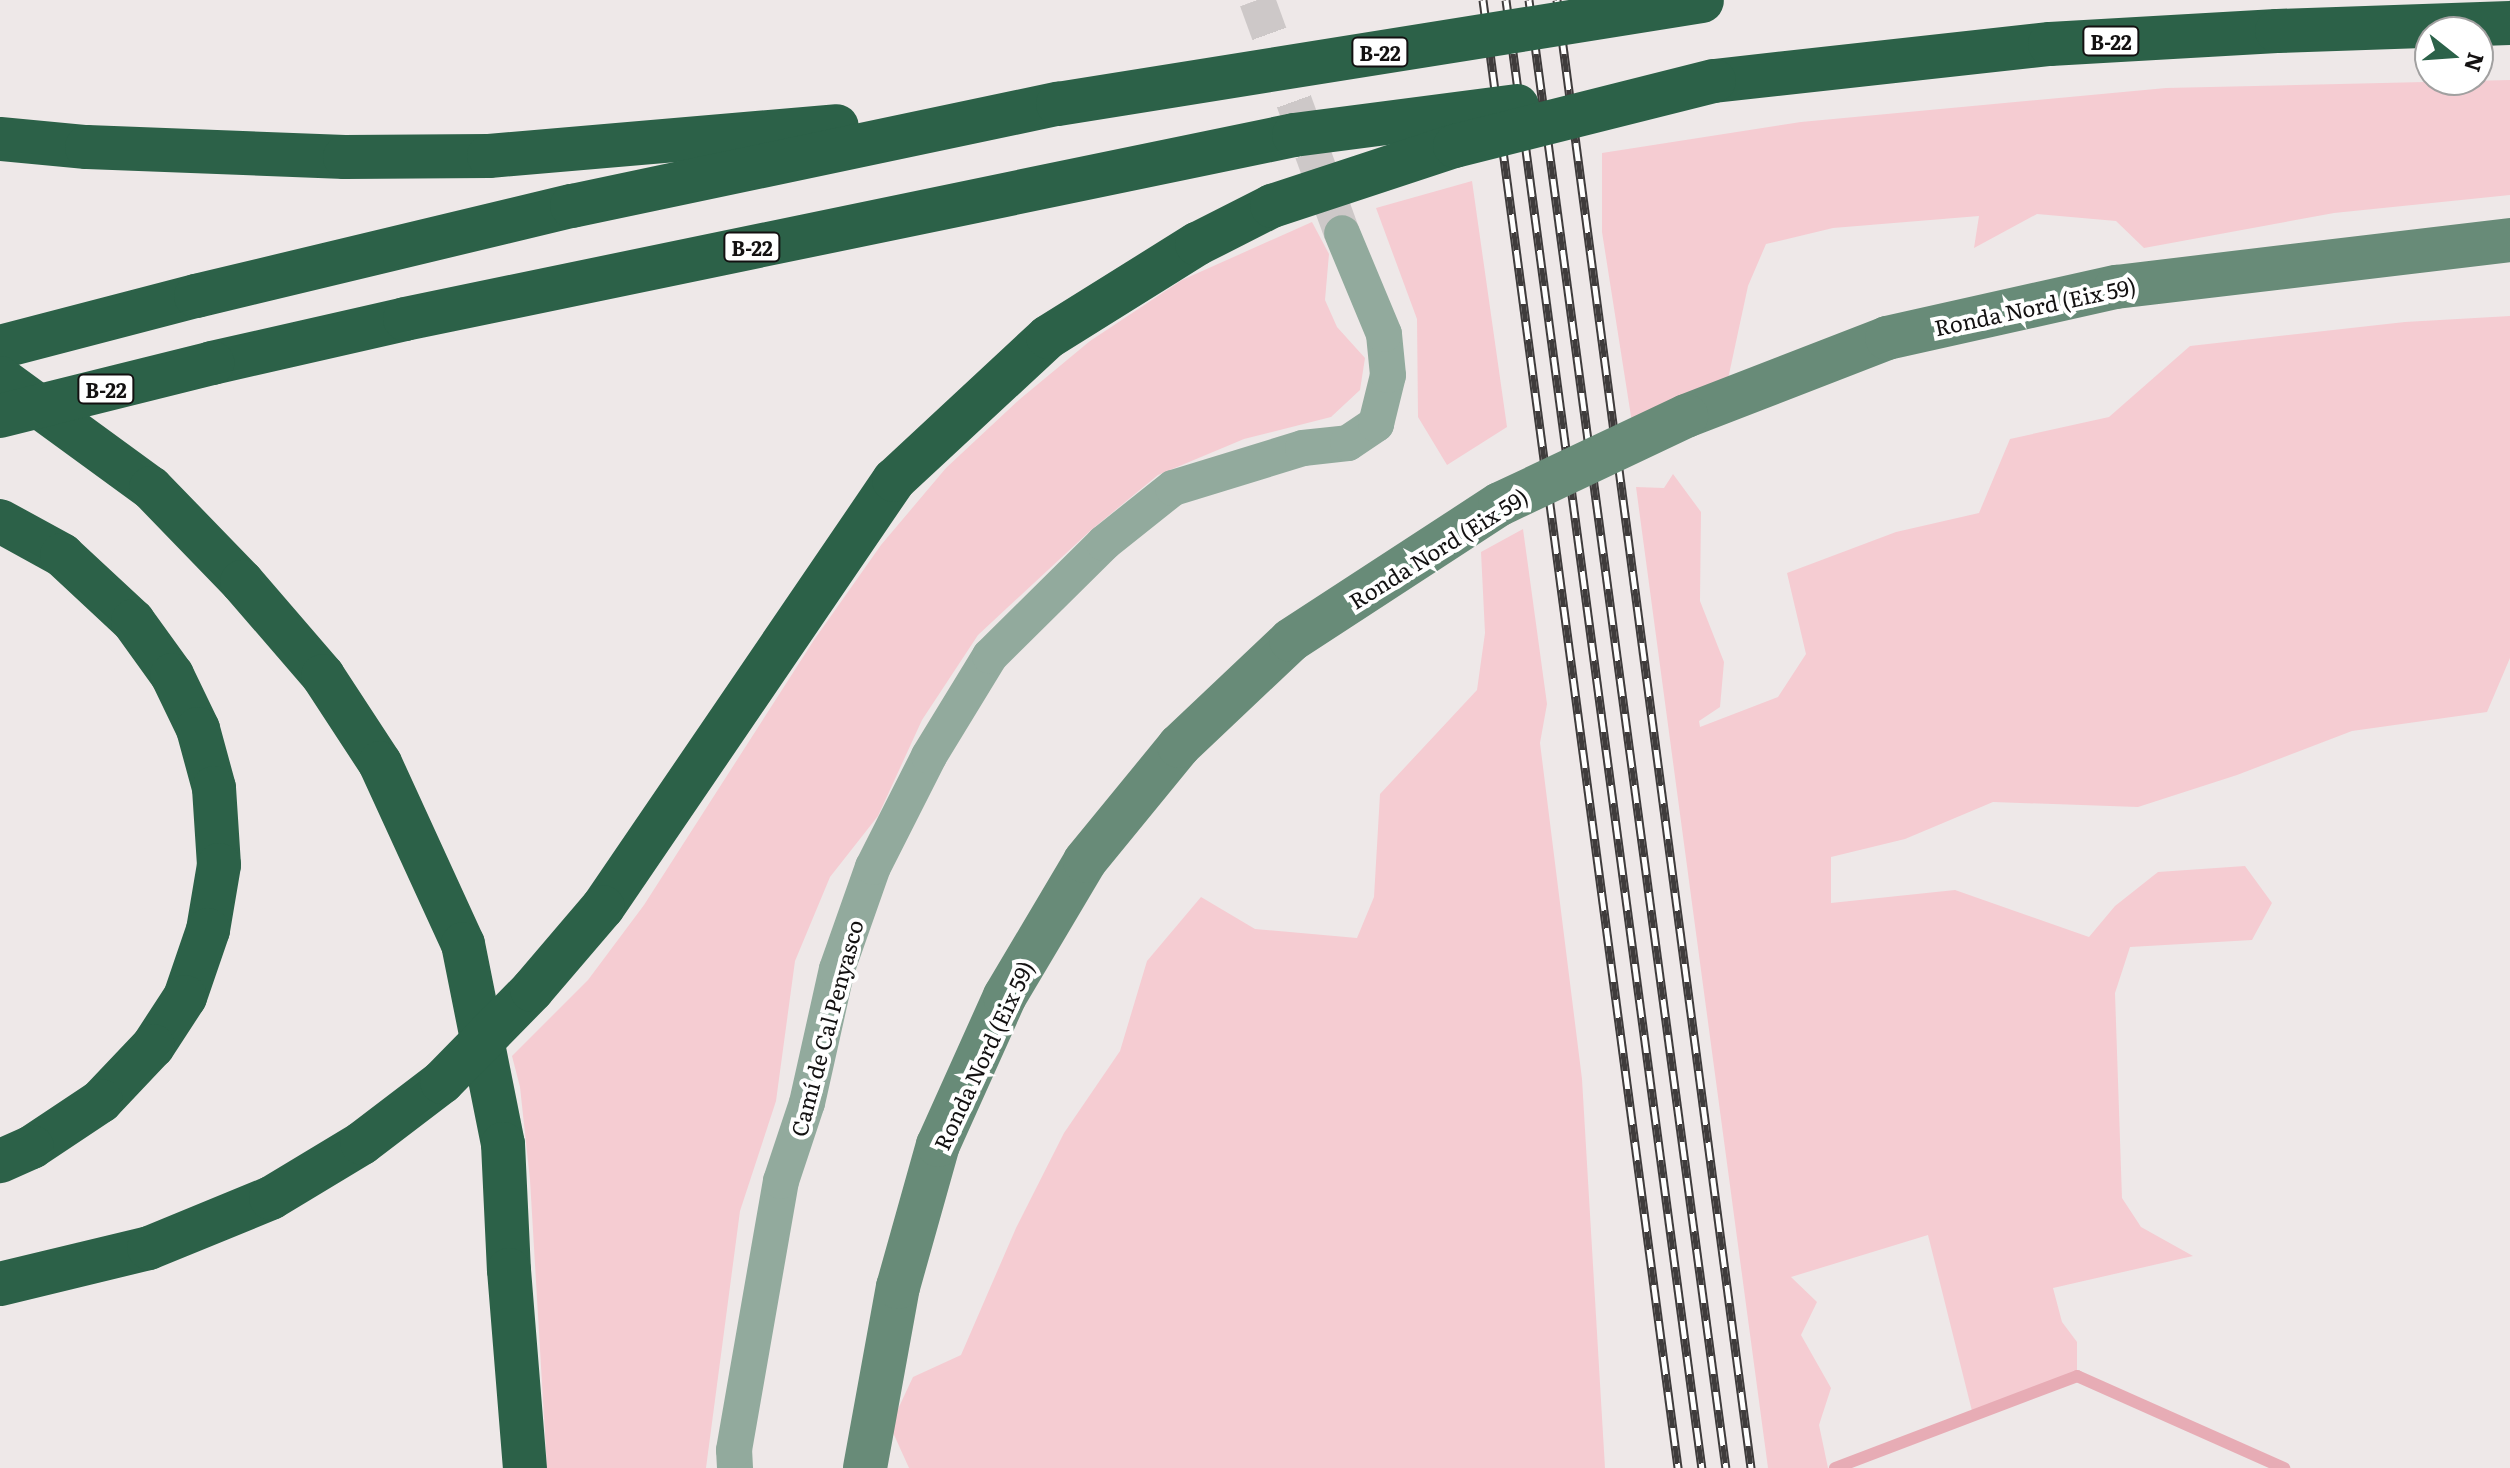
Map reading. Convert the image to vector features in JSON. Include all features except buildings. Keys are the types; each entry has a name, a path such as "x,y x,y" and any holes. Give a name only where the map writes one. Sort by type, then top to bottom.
{"highway":[{"name":"B-22","path":"0,347 196,296 572,206 1058,104 1713,0"},
{"name":"B-22","path":"0,416 212,363 437,312 1294,135 1714,81 2050,44 2277,31 2510,23"},
{"path":"0,1284 149,1248 271,1198 362,1143 442,1082 532,990 603,907 894,480 1048,337 1197,244 1272,206 1455,146 1714,81"},
{"path":"0,139 87,147 345,157 489,156 1058,104"},
{"path":"0,378 151,488 242,582 323,676 380,763 463,944 503,1144 509,1270 525,1468"},
{"path":"0,521 62,555 133,621 172,675 198,729 214,788 219,865 208,930 185,997 153,1046 101,1101 32,1147 0,1161"}],"main road":[{"name":"Ronda Nord (Eix 59)","path":"865,1468 898,1287 938,1145 1005,996 1085,861 1179,746 1291,640 1500,504 1686,416 1887,338 2116,287 2510,240"}],"street":[{"name":"Camí de Cal Penyasco","path":"735,1468 734,1450 781,1181 807,1103 837,969 873,867 929,756 990,656 1104,543 1173,488 1303,448 1348,443 1376,424 1388,375 1384,334 1342,233"}],"shaded area":[{"path":"2494,80 2510,80 2510,195 2334,213 2144,248 2116,221 2037,214 1974,248 1979,216 1833,228 1766,244 1748,286 1728,379 1633,429 1602,232 1602,153 1801,122 2166,88 2414,82 2414,96 2494,96"},
{"path":"1472,181 1507,427 1447,465 1418,417 1417,319 1376,208"},
{"path":"1312,222 1329,254 1325,300 1337,327 1365,358 1360,390 1331,417 1244,439 1158,475 1090,531 978,635 922,720 878,816 830,877 795,961 776,1101 740,1211 706,1468 547,1468 530,1180 520,1087 512,1056 588,980 644,905 814,640 881,545 946,468 1020,399 1090,341 1182,280"},
{"path":"2510,316 2510,658 2487,712 2352,731 2237,775 2138,807 1993,802 1905,839 1831,857 1831,903 1955,890 2089,937 2115,906 2158,872 2245,866 2272,903 2252,940 2130,947 2115,993 2122,1198 2141,1227 2193,1256 2053,1288 2062,1322 2077,1342 2077,1376 1973,1415 1928,1235 1791,1277 1817,1302 1801,1335 1831,1388 1819,1425 1828,1468 1768,1468 1636,487 1664,488 1673,474 1701,512 1700,601 1724,662 1720,707 1699,721 1700,727 1778,697 1806,654 1787,573 1896,532 1979,513 2010,439 2109,417 2190,346 2405,322"},
{"path":"1523,529 1547,704 1540,743 1582,1079 1605,1468 909,1468 890,1426 913,1377 961,1355 1016,1228 1064,1133 1120,1051 1147,961 1201,897 1255,929 1357,938 1374,897 1380,794 1477,690 1485,633 1481,552"}],"waterway":[{"path":"1835,1468 2077,1376 2284,1468"}],"tunnel":[{"path":"1257,0 1342,233"}],"railway":[{"path":"1483,0 1678,1468"},
{"path":"1506,0 1702,1468"},
{"path":"1529,0 1726,1468"},
{"path":"1557,0 1751,1468"}]}
